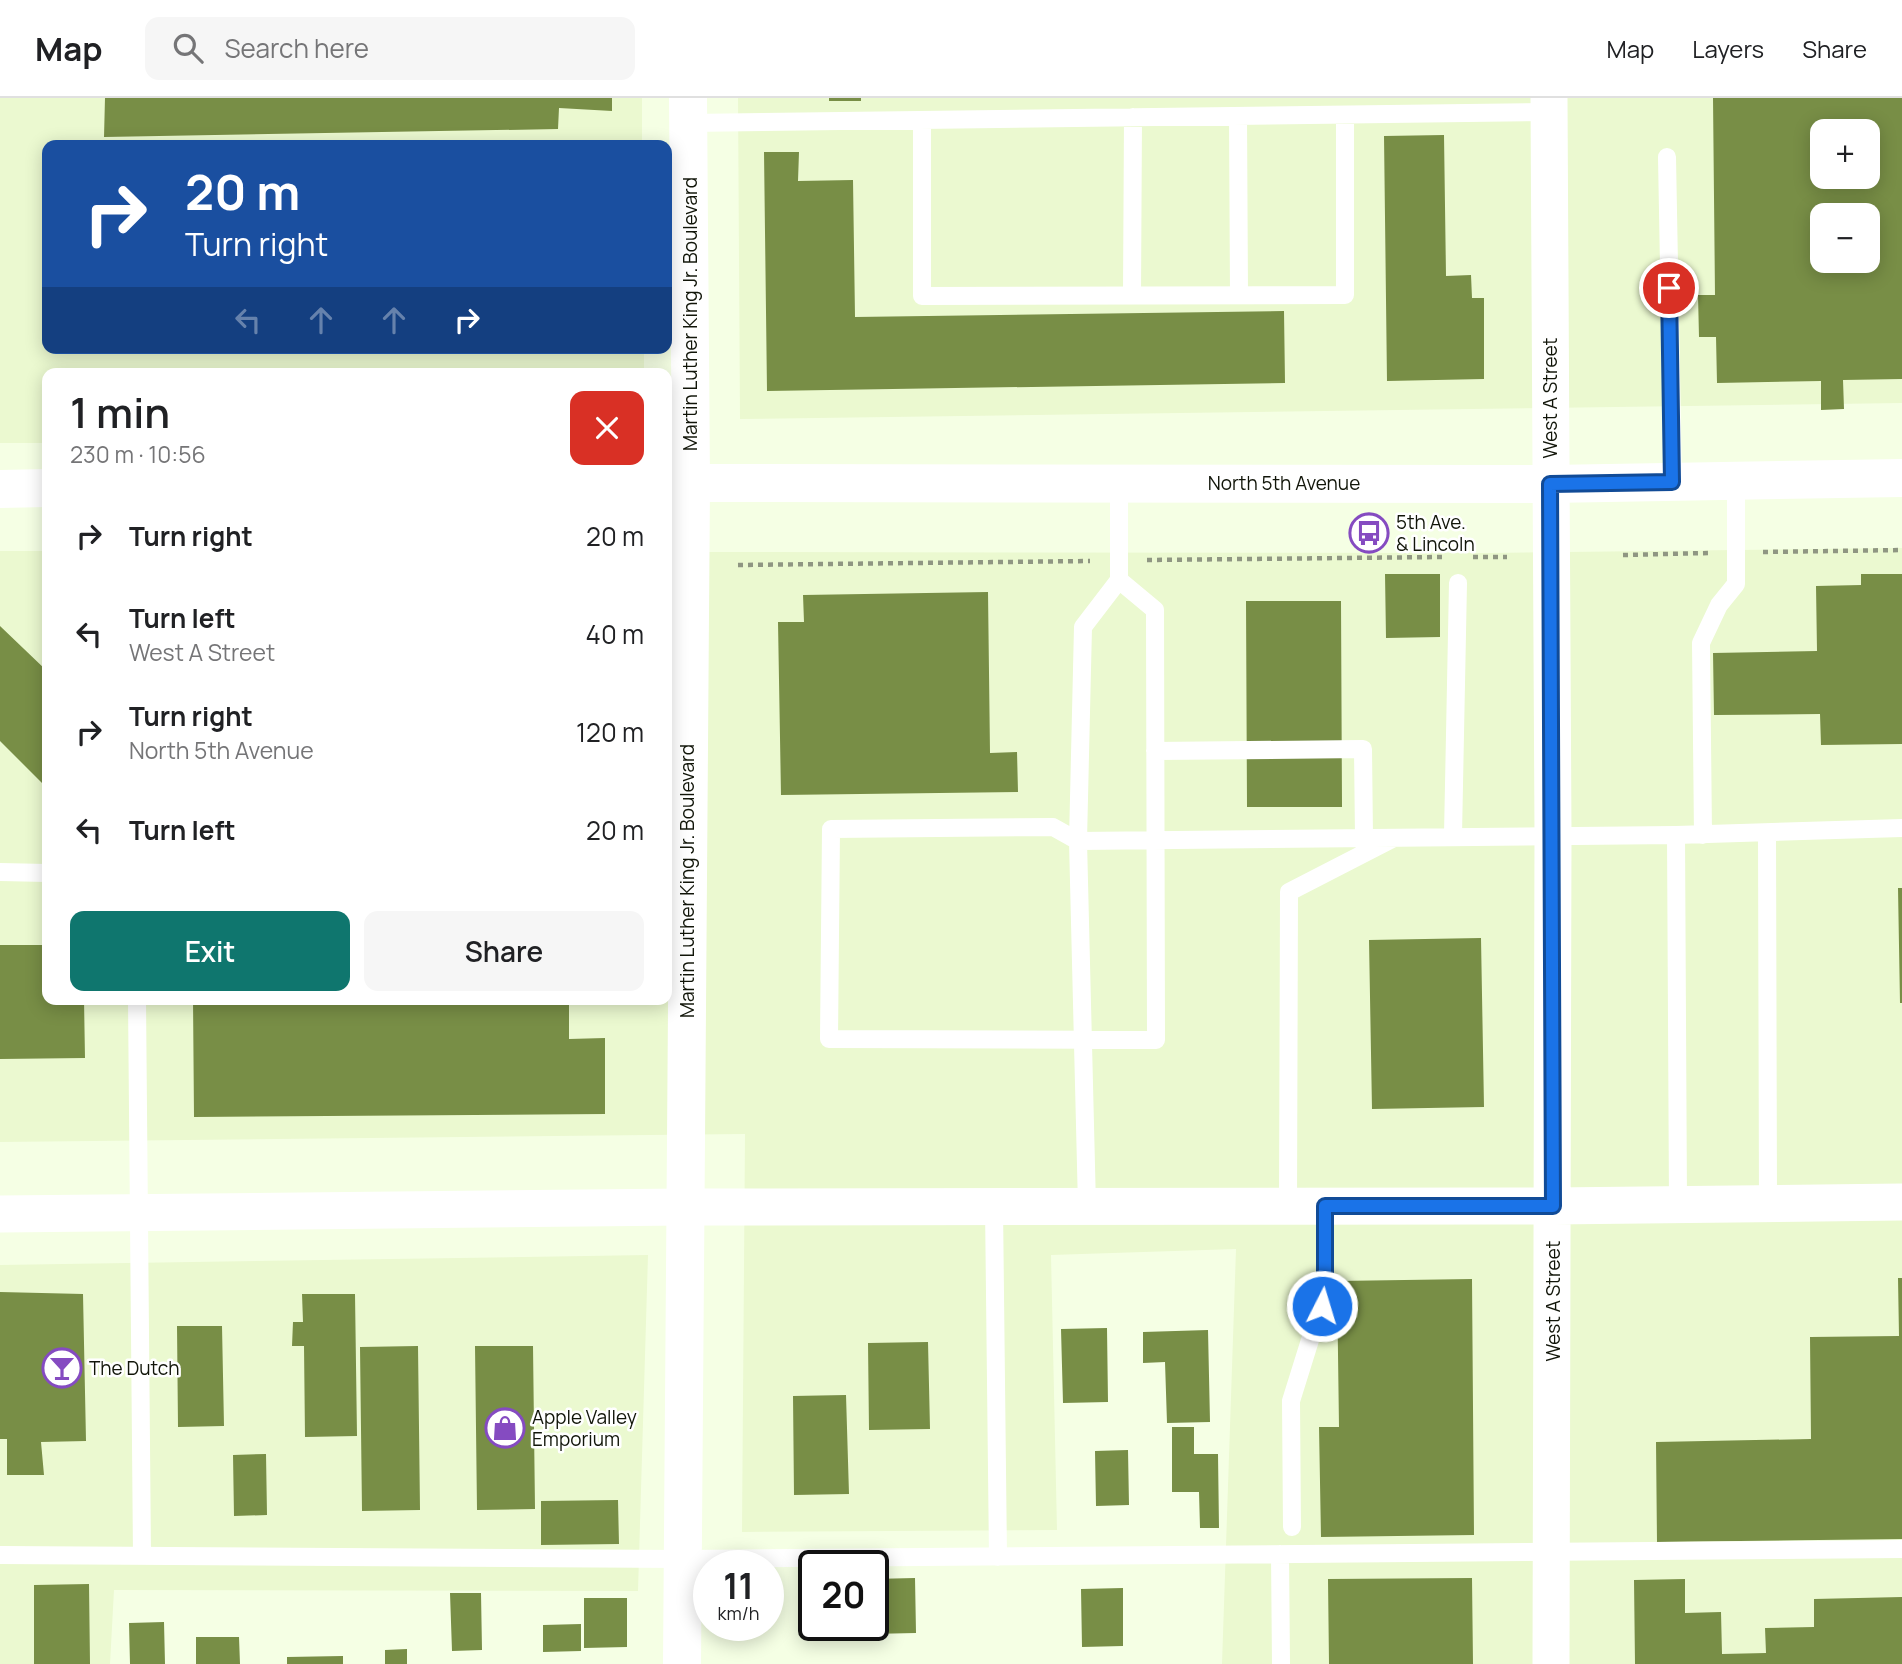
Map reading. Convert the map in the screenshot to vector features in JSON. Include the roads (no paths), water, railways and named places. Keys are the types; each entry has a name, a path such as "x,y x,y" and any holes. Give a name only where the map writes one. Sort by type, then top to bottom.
{"main road":[{"name":"Martin Luther King Jr. Boulevard","path":"682,1664 684,1207 677,878 679,483 688,110"},
{"name":"North 5th Avenue","path":"679,483 1550,484 1902,478"},
{"path":"0,488 42,488"}],"street":[{"name":"West A Street","path":"1549,105 1553,834 1550,1664"},
{"path":"0,1214 684,1207 1553,1206 1902,1202"}],"lane":[{"path":"688,110 922,120 1345,115 1549,105"},
{"path":"922,120 922,296 1345,295 1345,115"},
{"path":"1238,116 1239,295"},
{"path":"1132,295 1133,117"},
{"path":"1667,157 1672,482"},
{"path":"1703,835 1701,643 1718,605 1736,584 1736,481"},
{"path":"1087,1206 1078,841 1083,627 1119,580 1119,483"},
{"path":"1119,580 1155,610 1155,840 1156,1040 829,1039 831,829 1053,827 1078,841 1155,840 1364,837 1453,835 1553,834 1703,835 1902,828"},
{"path":"1453,835 1458,583"},
{"path":"1155,751 1363,748 1364,837"},
{"path":"1767,833 1768,1203"},
{"path":"1675,835 1678,1204"},
{"path":"1288,1206 1289,892 1398,836"},
{"path":"0,872 42,873"},
{"path":"137,1005 142,1556"},
{"path":"994,1206 998,1557"},
{"path":"1292,1527 1290,1401 1325,1292 1325,1206"},
{"path":"0,1555 683,1559 1902,1549"},
{"path":"1280,1555 1281,1664"}],"place":[{"name":"5th Ave. & Lincoln","path":"1369,533"},
{"name":"The Dutch","path":"62,1368"},
{"name":"Apple Valley Emporium","path":"505,1428"}]}
